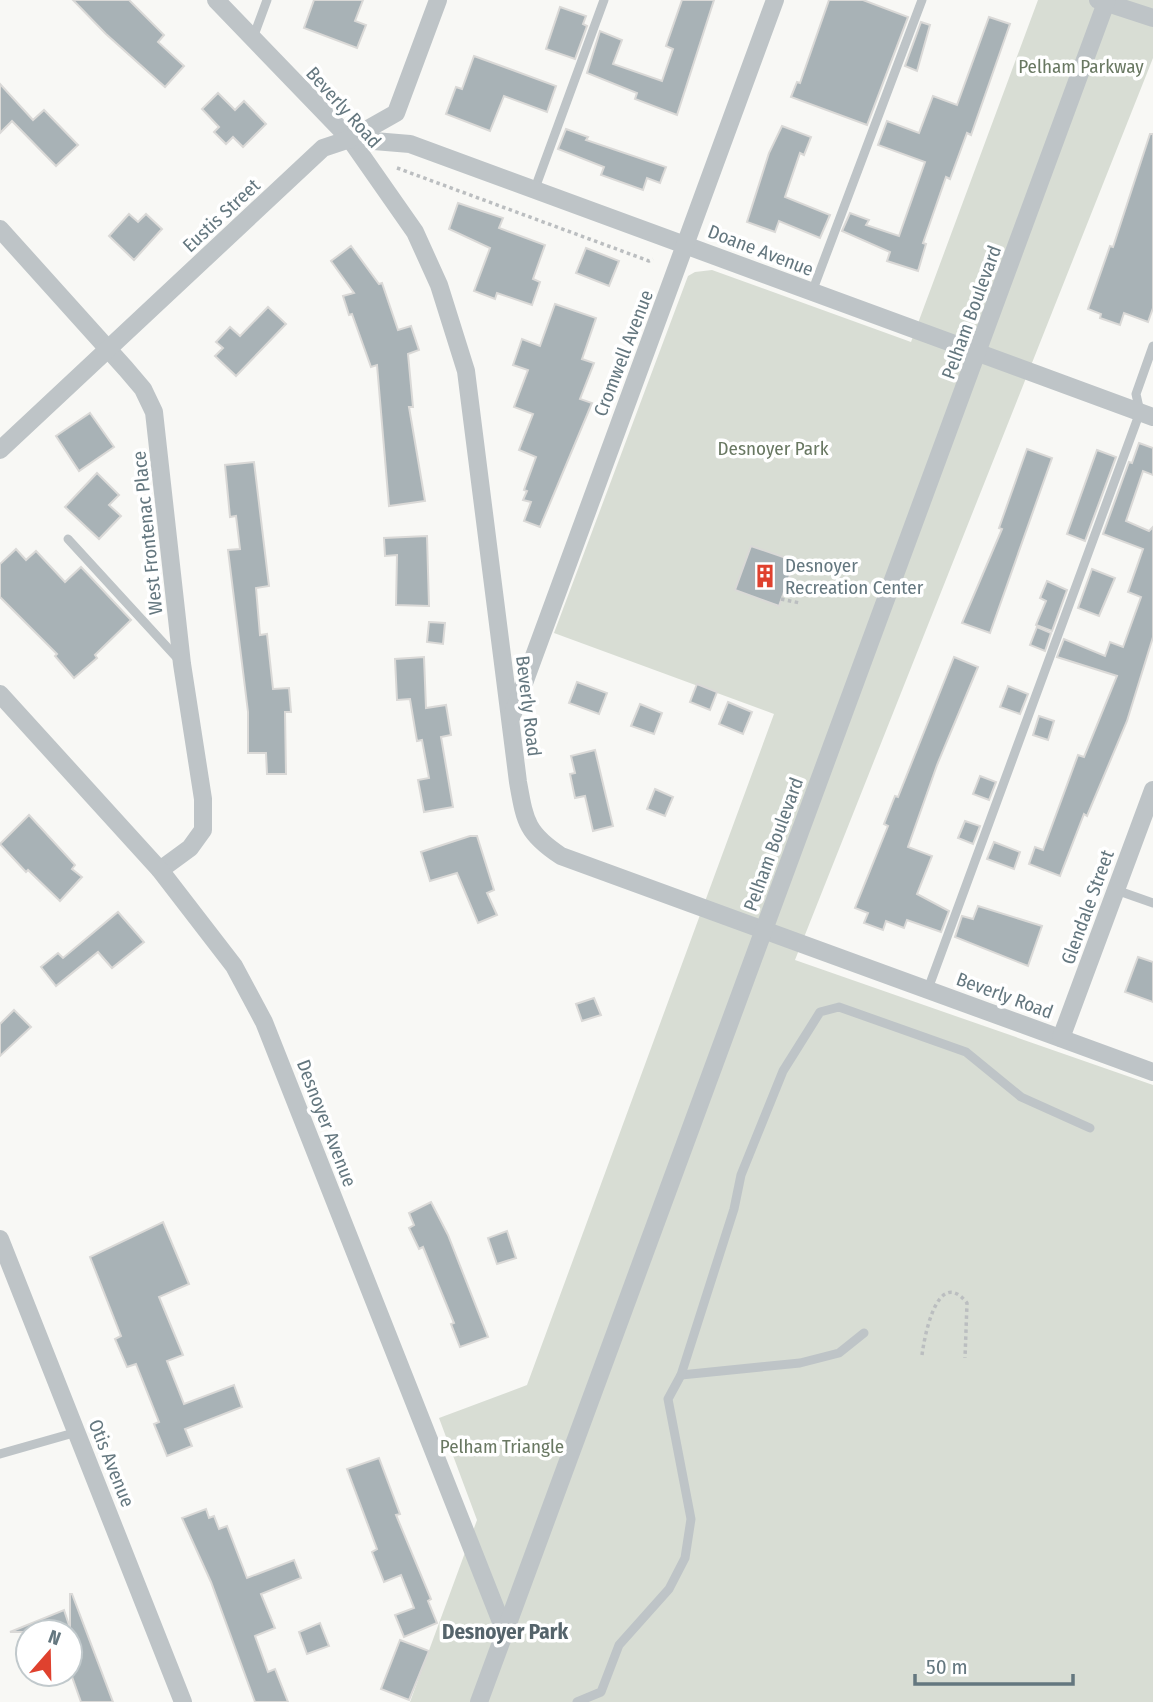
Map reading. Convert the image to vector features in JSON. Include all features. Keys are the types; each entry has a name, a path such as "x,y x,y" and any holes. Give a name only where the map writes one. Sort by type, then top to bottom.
{"street":[{"name":"Beverly Road","path":"216,0 350,139 415,232 439,285 466,371 525,822 538,841 561,856 1153,1072"},
{"name":"Eustis Street","path":"0,450 323,148 350,139 396,113 438,0"},
{"name":"Cromwell Avenue","path":"510,721 775,0"},
{"path":"1103,1 1153,18"},
{"name":"Pelham Boulevard","path":"479,1702 979,353 1103,1"},
{"name":"Doane Avenue","path":"350,139 411,144 1147,415"},
{"name":"West Frontenac Place","path":"0,229 143,389 155,412 182,664 203,799 203,830 190,848 160,870"},
{"name":"Desnoyer Avenue","path":"0,694 160,870 234,966 264,1022 505,1632"},
{"name":"Glendale Street","path":"1061,1038 1153,790"},
{"name":"Otis Avenue","path":"0,1239 183,1702"}],"lane":[{"path":"252,40 267,0"},
{"path":"534,191 604,0"},
{"path":"812,292 922,0"},
{"path":"928,989 1147,415 1136,394 1153,346"},
{"path":"68,539 182,664"},
{"path":"1116,890 1153,903"},
{"path":"577,1702 601,1692 618,1645 669,1589 685,1558 691,1520 668,1399 681,1375 734,1209 741,1175 783,1071 820,1012 839,1007 966,1052 1021,1097 1090,1128"},
{"path":"681,1375 800,1363 839,1353 864,1333"},
{"path":"0,1454 77,1433"}],"path":[{"path":"397,168 649,261 653,259"},
{"path":"781,599 800,603"},
{"path":"922,1356 928,1318 936,1303 947,1294 953,1294 967,1303 965,1358"}],"green space":[{"path":"1038,0 1153,0 1153,58 795,960 1153,1085 1153,1702 410,1702 477,1520 439,1418 527,1385 774,714 554,633 688,276 695,272 712,270 911,342"}],"building":[{"path":"73,0 129,0 164,35 158,42 184,66 165,87"},
{"path":"314,0 363,0 355,21 366,25 357,48 304,28"},
{"path":"682,0 714,0 677,115 635,99 637,93 587,73 600,31 622,40 613,64 662,81 673,49 666,46"},
{"path":"829,0 863,0 908,17 867,125 791,97 797,82 800,83"},
{"path":"560,7 586,16 583,24 587,26 575,59 546,49"},
{"path":"989,17 1010,24 971,135 967,133 950,179 946,177 923,243 926,244 918,271 887,261 890,252 842,231 850,213 869,220 866,225 899,236 925,162 878,145 887,121 919,133 933,96 957,105"},
{"path":"921,22 930,25 917,71 905,66"},
{"path":"474,56 556,86 547,112 504,96 490,131 446,114 456,87 462,89"},
{"path":"0,84 33,120 44,110 78,145 56,166 12,121 0,133"},
{"path":"218,93 235,110 244,101 266,124 243,147 233,137 226,144 214,132 219,127 202,109"},
{"path":"782,126 811,137 804,155 800,153 785,197 830,215 820,238 779,221 775,232 747,222 769,153"},
{"path":"566,129 588,137 586,140 666,167 660,183 647,178 643,190 601,175 604,167 558,149"},
{"path":"1150,134 1153,134 1153,308 1148,322 1124,313 1120,325 1100,318 1101,314 1088,309 1110,246 1113,247"},
{"path":"458,203 503,218 499,228 545,245 533,279 540,282 532,305 497,293 495,299 474,291 490,248 449,229"},
{"path":"129,214 138,222 146,214 162,229 134,260 109,236"},
{"path":"351,246 379,284 382,283 398,330 411,326 419,350 408,354 413,407 409,407 425,501 389,506 377,365 371,367 352,314 349,315 343,296 354,293 331,261"},
{"path":"586,248 619,261 609,286 576,273"},
{"path":"555,304 596,318 582,359 594,363 580,399 592,403 540,527 524,521 531,502 523,500 527,491 524,490 536,457 519,450 533,414 514,407 528,370 513,365 522,339 540,346"},
{"path":"268,307 286,324 236,376 215,356 223,348 216,342 230,327 240,336"},
{"path":"90,413 114,447 79,471 56,436"},
{"path":"1139,443 1153,448 1153,475 1143,471 1126,521 1149,531 1153,527 1153,637 1127,721 1087,816 1084,814 1060,876 1029,864 1035,847 1043,850 1078,755 1084,757 1117,676 1057,657 1064,639 1105,656 1110,642 1123,647 1141,597 1128,592 1143,549 1103,534 1129,462 1132,463"},
{"path":"1027,449 1052,458 990,633 962,623 1002,529 999,528"},
{"path":"1097,450 1116,457 1085,541 1067,534"},
{"path":"254,462 269,586 256,588 260,635 267,634 273,689 289,688 291,712 285,712 286,774 267,774 266,753 248,753 248,712 228,550 240,549 236,516 230,517 225,465"},
{"path":"97,473 119,495 109,505 121,516 99,539 65,507"},
{"path":"427,536 429,606 396,605 397,555 385,556 384,538"},
{"name":"Desnoyer Recreation Center","path":"751,546 795,561 779,606 735,590"},
{"path":"16,549 26,560 36,551 65,582 81,567 131,620 95,655 97,658 74,678 55,656 57,654 0,597 0,564"},
{"path":"1092,569 1115,578 1099,616 1078,608"},
{"path":"1047,581 1067,590 1052,631 1036,625 1046,601 1040,598"},
{"path":"429,622 445,623 443,644 427,642"},
{"path":"1037,627 1051,633 1045,651 1030,645"},
{"path":"424,657 426,708 446,705 451,735 441,737 453,807 424,812 418,780 429,778 422,740 417,741 410,699 397,700 395,659"},
{"path":"954,657 978,667 937,765 908,847 932,856 917,894 949,911 941,932 907,920 904,928 886,921 883,930 864,923 868,913 855,908 888,826 884,824 895,796 898,797"},
{"path":"577,682 607,693 599,714 569,703"},
{"path":"697,684 717,692 710,710 690,702"},
{"path":"1008,686 1028,694 1020,714 1000,707"},
{"path":"728,702 752,712 743,734 719,724"},
{"path":"640,704 662,713 654,734 631,726"},
{"path":"1039,716 1054,721 1048,740 1033,735"},
{"path":"595,750 613,826 593,831 585,796 575,798 570,774 575,773 571,756"},
{"path":"980,776 996,782 989,800 973,794"},
{"path":"655,789 673,797 665,816 647,809"},
{"path":"29,815 75,865 72,869 82,877 60,901 28,870 26,872 0,844"},
{"path":"965,821 980,826 973,844 958,838"},
{"path":"477,836 494,890 487,893 497,915 478,923 457,873 430,881 421,852"},
{"path":"994,842 1020,852 1014,869 987,859"},
{"path":"978,906 1042,926 1028,966 955,937 962,916 973,919"},
{"path":"118,912 144,942 112,968 98,952 56,986 41,967 58,953 63,958"},
{"path":"1138,957 1153,962 1153,1002 1125,992"},
{"path":"594,998 601,1015 582,1021 576,1004"},
{"path":"14,1010 31,1027 0,1056 0,1024"},
{"path":"431,1202 448,1235 488,1337 460,1347 451,1324 454,1323 423,1247 419,1249 409,1228 414,1225 409,1213"},
{"path":"163,1222 189,1284 159,1297 183,1355 167,1361 184,1404 234,1385 242,1407 185,1429 192,1446 167,1456 154,1424 159,1422 136,1364 127,1367 115,1339 121,1336 90,1257"},
{"path":"507,1231 516,1258 497,1264 488,1238"},
{"path":"379,1458 400,1514 396,1515 431,1599 428,1601 437,1623 404,1637 395,1615 414,1608 401,1575 384,1582 372,1552 377,1549 347,1469"},
{"path":"206,1509 209,1518 214,1516 219,1529 227,1526 247,1578 294,1560 301,1578 261,1594 275,1628 255,1636 268,1672 275,1669 288,1702 255,1702 211,1582 182,1518"},
{"path":"70,1594 72,1594 81,1618 70,1618"},
{"path":"64,1610 67,1618 44,1618"},
{"path":"320,1623 329,1646 307,1654 299,1632"},
{"path":"84,1626 113,1702 81,1702 76,1688 84,1688"},
{"path":"400,1640 429,1651 409,1700 381,1689"}],"place":[{"name":"Desnoyer Recreation Center","path":"765,576"}],"district":[{"name":"Desnoyer Park","path":"505,1632"}],"park label":[{"name":"Pelham Parkway","path":"1081,66"},
{"name":"Pelham Triangle","path":"502,1446"}]}
